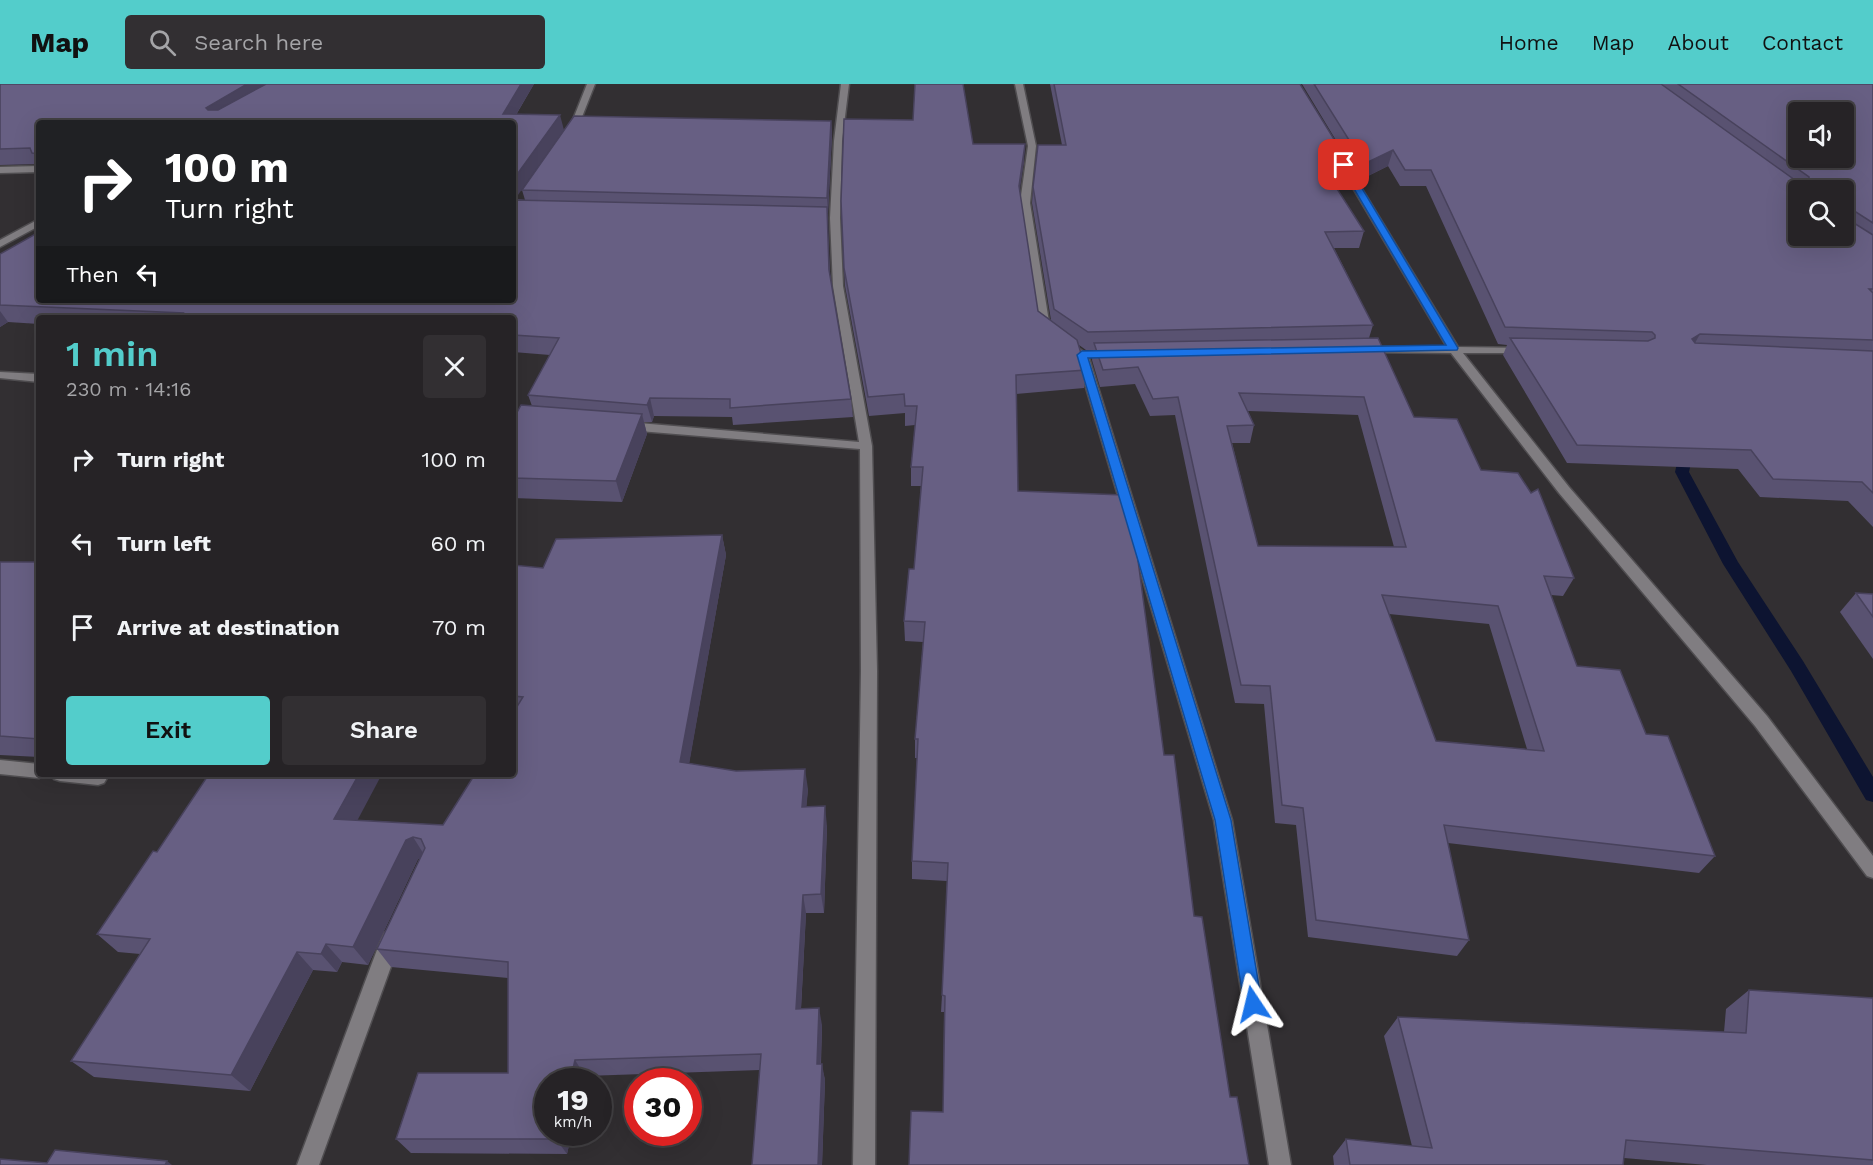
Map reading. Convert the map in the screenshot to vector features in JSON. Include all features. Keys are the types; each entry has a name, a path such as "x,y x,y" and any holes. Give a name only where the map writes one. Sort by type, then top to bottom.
{"street":[{"path":"563,141 576,122 591,84"},
{"path":"845,84 829,218 838,286 866,446 869,683 864,1165"},
{"path":"1020,84 1032,146 1025,203 1045,329 1088,355 1223,820 1280,1165"},
{"path":"1332,145 1453,348 1564,490 1761,721 1873,870"},
{"path":"0,170 36,169"},
{"path":"0,244 36,224"},
{"path":"1358,350 1453,348 1535,350"},
{"path":"0,375 36,378"},
{"path":"619,426 866,446"},
{"path":"0,767 36,771"},
{"path":"88,777 98,778"},
{"path":"308,1165 376,976 398,925"}],"building":[{"path":"0,84 247,84 206,108 218,110 266,84 521,84 503,114 560,115 516,176 516,120 36,120 36,154 32,153 30,148 0,149"},
{"path":"915,84 963,84 973,144 1025,144 1019,186 1038,311 1077,340 1086,370 1016,375 1018,491 1124,495 1133,523 1164,755 1174,755 1194,916 1202,917 1230,1097 1237,1097 1249,1165 909,1165 911,1111 943,1112 945,996 942,995 948,863 912,861 918,739 915,739 925,622 904,621 909,569 914,569 923,467 911,467 917,406 905,406 904,394 868,397 844,268 841,201 844,119 913,120"},
{"path":"1054,84 1300,84 1353,170 1325,170 1364,231 1325,232 1373,325 1088,332 1054,309 1033,187 1038,145 1066,145"},
{"path":"1314,84 1661,84 1795,180 1788,180 1788,246 1854,246 1854,223 1873,235 1873,289 1869,289 1873,293 1873,340 1700,334 1692,339 1695,343 1873,351 1873,493 1862,482 1773,479 1751,450 1577,445 1510,338 1648,341 1655,338 1655,335 1652,332 1505,327 1431,170 1405,170 1393,150 1364,164"},
{"path":"1678,84 1873,84 1873,223 1854,212 1854,180 1809,180 1809,177 1796,168 1854,168 1854,102 1788,102 1788,162"},
{"path":"574,116 831,121 827,198 522,190"},
{"path":"516,200 827,207 829,270 851,399 730,408 730,399 650,398 647,405 528,395 559,338 516,335 516,315 181,315 183,313 0,305 0,254 36,234 36,303 516,303"},
{"path":"1378,338 1414,417 1457,419 1481,470 1518,473 1531,493 1538,489 1574,578 1544,576 1577,666 1620,670 1646,734 1668,736 1715,856 1444,825 1469,940 1316,920 1303,808 1282,805 1270,686 1241,685 1178,397 1153,399 1138,367 1103,370 1094,343","holes":["1239,393 1364,397 1406,547 1258,546 1227,426 1254,425","1382,595 1498,606 1544,751 1436,741"]},
{"path":"521,405 642,414 616,481 516,478 516,414"},
{"path":"722,535 680,762 736,771 805,769 802,807 825,806 821,894 803,895 796,1009 819,1008 817,1064 822,1064 818,1165 752,1165 761,1054 575,1060 573,1068 534,1068 534,1139 396,1139 418,1073 508,1073 508,962 377,949 425,848 421,839 413,837 406,840 353,947 326,944 321,954 297,952 231,1075 71,1061 150,939 97,934 153,851 157,852 207,777 357,777 334,819 443,825 473,777 516,777 516,708 523,697 516,696 516,565 543,568 556,539"},
{"path":"0,562 36,562 36,739 0,736"},
{"path":"1856,593 1873,594 1873,617"},
{"path":"1749,990 1873,998 1873,1160 1626,1140 1623,1165 1350,1165 1346,1139 1432,1148 1398,1017 1746,1033"},
{"path":"55,1150 167,1161 165,1165 0,1165 0,1159 47,1163"}],"waterway":[{"path":"1688,446 1682,472 1731,564 1797,666 1873,794"}],"route":[{"path":"1253,1004 1223,820 1082,355 1453,348 1344,165"}]}
